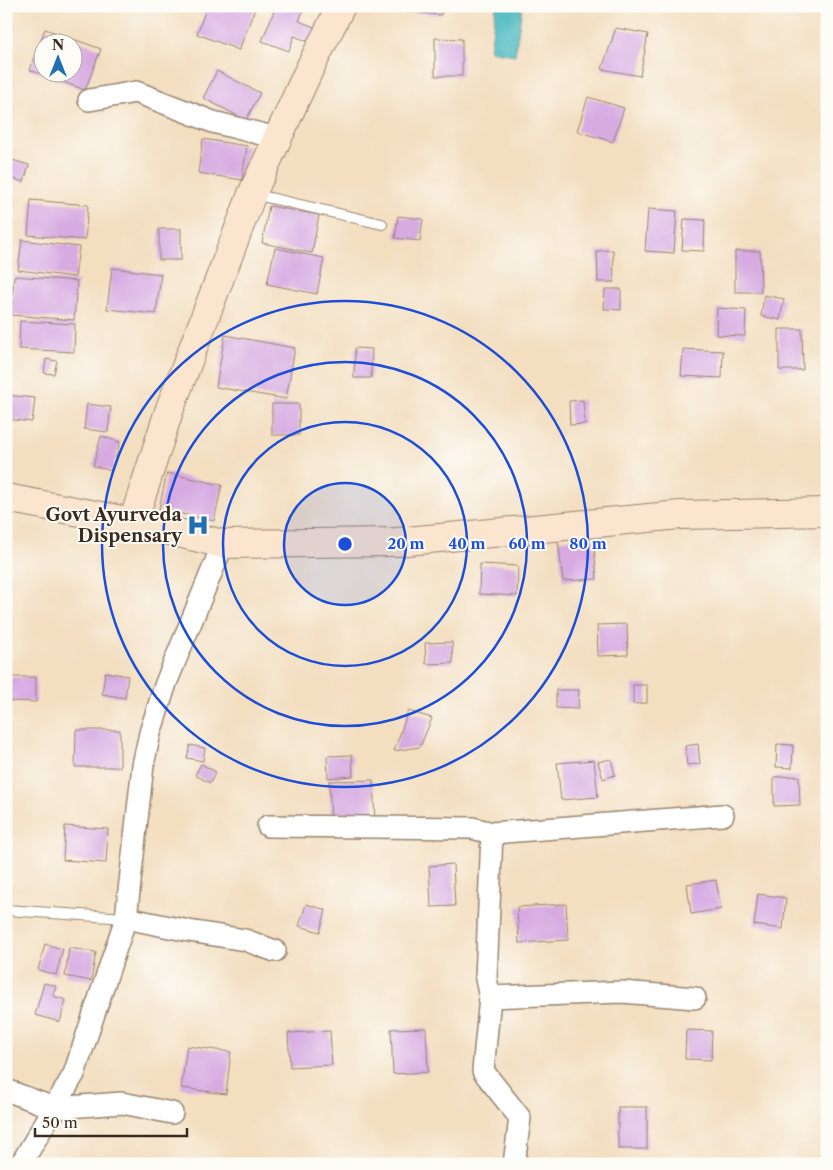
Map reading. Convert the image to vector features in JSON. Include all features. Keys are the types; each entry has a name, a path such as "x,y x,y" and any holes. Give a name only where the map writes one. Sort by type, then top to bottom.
{"street":[{"path":"133,522 169,411 252,194 308,72 341,6"},
{"path":"89,100 136,92 213,122 277,138"},
{"path":"6,498 133,522 223,544 397,542 680,515 827,512"},
{"path":"21,1164 74,1074 126,918 143,765 150,733 166,682 223,544"},
{"path":"268,826 472,828 492,833 723,815"},
{"path":"492,833 486,979 490,997 482,1071 520,1118 514,1164"},
{"path":"126,918 246,940 275,951"},
{"path":"490,997 622,992 695,998"},
{"path":"6,1090 54,1108 122,1103 172,1113"}],"lane":[{"path":"252,194 382,224"},
{"path":"6,910 126,918"}],"water":[{"path":"496,6 522,6 515,55 490,51"}],"building":[{"path":"207,6 256,6 239,50 197,34"},
{"path":"276,6 305,6 299,21 317,28 312,43 294,36 289,51 262,41"},
{"path":"373,6 442,6 441,15 372,8"},
{"path":"616,28 648,34 640,76 602,69"},
{"path":"435,38 462,39 462,76 435,76"},
{"path":"82,42 101,49 85,90 63,82 82,82"},
{"path":"217,71 260,93 246,120 203,98"},
{"path":"588,97 624,108 613,142 577,131"},
{"path":"203,139 247,146 242,180 198,173"},
{"path":"9,159 29,165 24,182 6,177"},
{"path":"31,200 88,205 85,240 28,235"},
{"path":"269,206 319,215 312,253 262,243"},
{"path":"648,209 677,211 674,253 645,251"},
{"path":"398,216 423,219 420,241 395,238"},
{"path":"684,219 705,220 704,251 682,250"},
{"path":"159,229 181,229 181,260 159,260"},
{"path":"22,240 79,247 75,277 18,270"},
{"path":"275,248 324,258 317,294 267,284"},
{"path":"613,250 614,282 598,282 597,251"},
{"path":"735,251 760,251 761,292 735,292"},
{"path":"112,268 161,274 156,314 107,309"},
{"path":"14,276 77,281 74,320 11,315"},
{"path":"605,289 621,289 621,310 604,309"},
{"path":"764,295 784,299 780,320 761,316"},
{"path":"717,308 746,310 745,336 716,335"},
{"path":"20,321 75,324 74,352 19,349"},
{"path":"779,329 802,329 803,370 779,370"},
{"path":"225,335 295,348 286,399 216,387"},
{"path":"355,348 372,349 371,378 354,378"},
{"path":"683,349 723,351 722,378 681,376"},
{"path":"46,359 57,361 54,374 44,373"},
{"path":"6,395 35,398 32,422 6,419"},
{"path":"583,400 585,424 570,425 569,401"},
{"path":"87,404 111,407 108,432 84,429"},
{"path":"272,404 299,404 299,435 272,435"},
{"path":"101,436 120,442 112,471 93,466"},
{"path":"167,473 222,485 214,521 159,509"},
{"path":"593,537 597,579 563,581 558,540"},
{"path":"480,564 518,566 517,596 479,594"},
{"path":"627,624 628,655 598,656 597,625"},
{"path":"452,642 453,663 426,664 425,643"},
{"path":"105,672 128,676 125,698 102,694"},
{"path":"6,677 36,677 36,702 6,701"},
{"path":"633,685 647,685 647,703 633,704"},
{"path":"556,690 579,690 578,709 556,708"},
{"path":"408,711 432,718 420,747 394,751"},
{"path":"76,730 120,730 120,767 75,767"},
{"path":"698,744 700,764 687,765 685,746"},
{"path":"777,744 793,745 792,768 776,767"},
{"path":"190,745 205,748 203,761 187,758"},
{"path":"352,755 353,776 328,778 327,756"},
{"path":"611,759 615,775 603,779 598,762"},
{"path":"594,760 598,797 561,800 557,763"},
{"path":"201,764 216,772 210,783 195,775"},
{"path":"799,776 800,805 774,806 774,777"},
{"path":"373,780 375,821 331,823 329,781"},
{"path":"65,826 108,829 106,863 63,860"},
{"path":"453,864 455,906 431,907 429,866"},
{"path":"716,880 721,909 691,914 687,884"},
{"path":"758,894 786,898 783,929 754,925"},
{"path":"306,904 326,910 320,932 299,926"},
{"path":"566,904 568,940 519,943 517,907"},
{"path":"45,944 63,949 56,975 38,970"},
{"path":"69,948 96,952 91,981 65,976"},
{"path":"44,983 56,986 53,996 66,1000 60,1022 35,1015"},
{"path":"426,1028 428,1072 393,1074 391,1029"},
{"path":"686,1030 712,1031 711,1060 685,1059"},
{"path":"330,1031 332,1065 290,1067 288,1033"},
{"path":"187,1046 231,1052 226,1094 181,1088"},
{"path":"618,1107 647,1107 647,1149 618,1149"},
{"path":"170,1160 200,1161 200,1164 170,1164"}],"place":[{"name":"Govt Ayurveda Dispensary","path":"198,525"}]}
